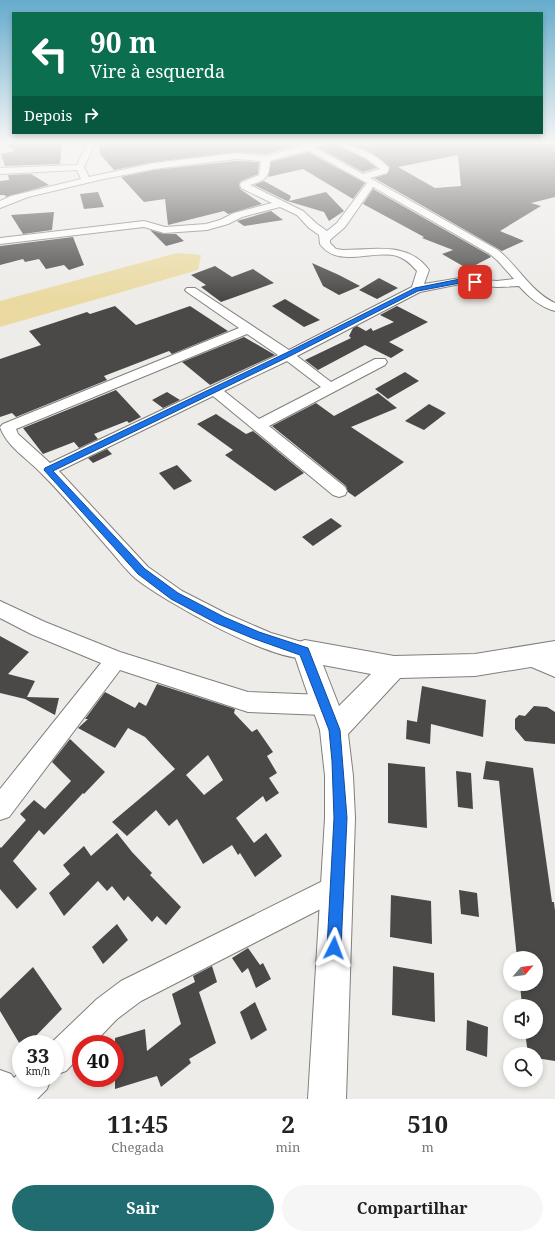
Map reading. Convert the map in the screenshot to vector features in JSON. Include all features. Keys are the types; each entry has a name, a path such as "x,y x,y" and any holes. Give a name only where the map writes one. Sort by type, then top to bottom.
{"street":[{"path":"0,205 14,198 25,195"},
{"path":"264,195 300,213 313,226 323,232 327,248 332,252 341,254 389,251 411,257 423,270 417,289"},
{"path":"325,240 341,225 358,203 358,200 362,195"},
{"path":"394,195 494,252 510,266 521,282 543,302 555,307"},
{"path":"0,230 5,241 144,224 164,230 207,227 224,222 238,215 281,204"},
{"path":"48,470 288,355 417,289 460,281 497,284 521,282"},
{"path":"191,290 288,355 330,388"},
{"path":"248,329 8,427 11,436 48,470 141,572 175,596 220,620 268,640 304,651 394,667 475,665 555,652"},
{"path":"258,426 380,362"},
{"path":"214,390 338,491"},
{"path":"0,609 38,628 116,660 248,702 329,717 394,667"},
{"path":"304,651 329,717 339,776 340,818 327,1099"},
{"path":"529,657 555,668"},
{"path":"0,808 116,660"},
{"path":"64,1051 107,1009 131,991 337,887"},
{"path":"0,1085 14,1099 27,1087"}],"shaded area":[{"path":"177,253 201,255 198,270 0,327 0,301"}],"building":[{"path":"80,195 99,195 104,207 84,209"},
{"path":"138,195 249,195 262,204 228,214 224,211 168,225 165,199 144,202"},
{"path":"275,195 290,195 291,196 289,201 312,195 329,195 344,211 329,221 324,212 287,201"},
{"path":"347,195 356,195 353,199"},
{"path":"369,195 384,195 491,257 468,269 442,254 453,250 422,238 424,237 363,204"},
{"path":"404,195 555,195 555,197 531,203 541,206 500,231 524,241 502,251"},
{"path":"271,211 283,220 244,226 237,221"},
{"path":"54,212 52,230 23,234 11,215"},
{"path":"150,230 164,234 176,234 184,241 166,246"},
{"path":"73,237 84,265 69,270 64,265 46,269 39,259 25,262 23,259 0,265 0,246"},
{"path":"312,263 360,286 339,295 323,286"},
{"path":"215,266 232,277 253,269 274,283 221,302 201,287 206,285 191,275"},
{"path":"379,278 398,288 377,299 359,290"},
{"path":"285,299 320,320 304,327 272,306"},
{"path":"115,306 136,325 190,306 228,331 172,354 169,351 104,376 107,380 16,417 12,413 0,417 0,359 41,345 29,331 87,312 90,314"},
{"path":"397,306 428,322 389,342 404,350 391,358 365,345 318,370 305,360 351,338 349,336 353,328 357,326 366,331 371,328 373,331 394,322 380,315"},
{"path":"244,337 275,355 210,385 182,362"},
{"path":"405,372 419,381 388,399 375,389"},
{"path":"116,390 141,417 129,423 127,421 94,434 98,439 79,448 74,442 43,454 23,428"},
{"path":"167,392 180,400 163,408 152,400"},
{"path":"378,393 397,408 351,427 404,462 355,497 348,492 346,486 272,426 316,403 334,416"},
{"path":"429,404 446,413 424,430 405,421"},
{"path":"216,414 246,434 253,431 304,473 275,491 225,455 233,450 197,424"},
{"path":"107,449 112,454 93,463 88,458"},
{"path":"177,465 192,481 174,490 159,473"},
{"path":"331,518 342,526 313,546 302,537"},
{"path":"0,636 29,652 8,674 35,681 27,697 59,698 55,715 25,699 0,693"},
{"path":"157,684 235,709 234,713 252,732 257,729 273,752 267,756 277,773 269,778 279,793 266,802 263,796 236,818 254,843 266,833 282,856 255,877 240,853 238,855 232,845 203,864 177,819 169,826 156,810 127,836 112,822 175,769 145,737 128,728 115,748 78,728 88,719 85,719 105,692 135,708 139,702 146,706","holes":["208,755 223,780 204,795 186,775"]},
{"path":"422,686 486,700 483,737 431,724 430,744 406,739 407,720 417,722"},
{"path":"534,706 547,707 555,712 555,744 525,741 515,729 515,719 519,715 525,716"},
{"path":"70,739 105,772 44,835 39,830 13,861 37,889 17,909 0,889 0,847 1,848 26,820 20,814 34,800 45,809 71,781 52,762"},
{"path":"486,761 533,768 552,902 554,902 555,911 555,1061 543,1059 543,1047 527,1047 526,1039 543,1039 543,999 521,999 521,991 543,991 543,951 516,951 499,781 483,779"},
{"path":"388,763 425,767 427,828 388,823"},
{"path":"456,771 471,773 473,809 458,807"},
{"path":"117,833 132,852 152,873 150,875 181,907 166,925 157,916 152,922 128,896 124,901 112,886 107,891 98,881 64,916 49,893 70,874 63,865 84,846 91,856"},
{"path":"459,890 477,893 479,917 461,914"},
{"path":"391,895 431,901 432,944 390,937"},
{"path":"117,924 128,940 103,964 92,947"},
{"path":"248,948 260,965 263,963 271,979 256,988 248,968 242,973 232,958"},
{"path":"212,966 217,982 199,992 216,1043 189,1059 191,1063 161,1087 157,1076 124,1086 124,1035 145,1029 147,1051 181,1024 172,994 195,982 193,976"},
{"path":"393,966 434,973 435,1022 392,1015"},
{"path":"33,967 62,1009 37,1035 14,1035 0,1011 0,999"},
{"path":"255,1002 267,1030 251,1040 240,1012"},
{"path":"467,1020 488,1027 487,1057 466,1050"}],"route":[{"path":"334,948 340,818 338,761 334,730 304,651 268,640 220,620 175,596 141,572 48,470 288,355 417,289 460,281 475,282"}]}
